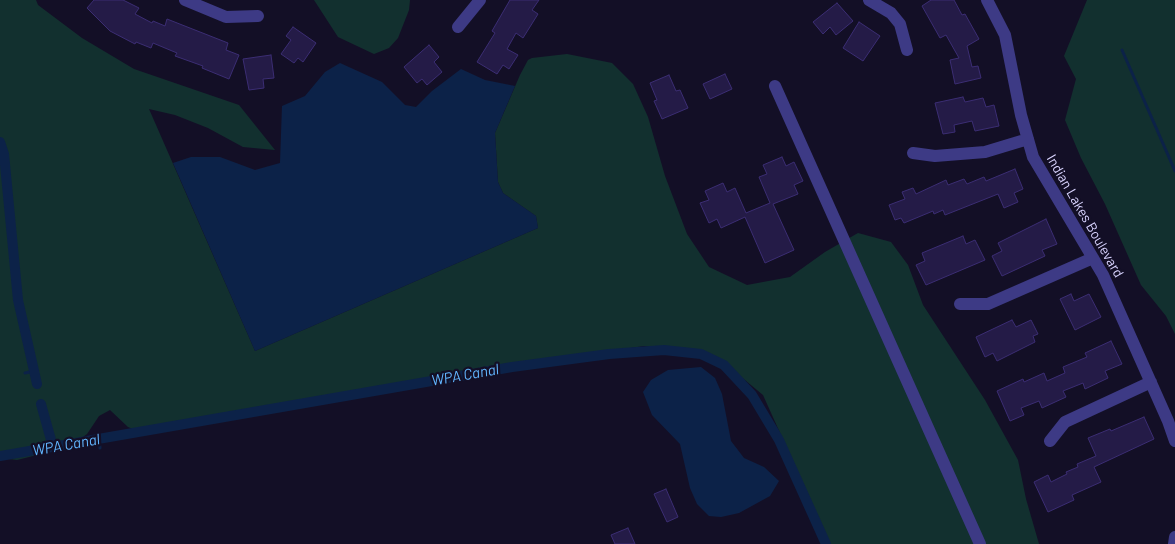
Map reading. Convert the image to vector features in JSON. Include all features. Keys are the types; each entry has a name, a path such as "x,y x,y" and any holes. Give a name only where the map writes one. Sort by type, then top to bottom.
{"street":[{"path":"185,0 226,17 258,16"},
{"path":"458,26 480,0"},
{"path":"869,0 891,13 900,24 907,50"},
{"name":"Indian Lakes Boulevard","path":"986,0 1005,35 1021,115 1033,157 1093,258 1151,382 1175,441"},
{"path":"775,86 980,544"},
{"path":"913,153 935,156 985,152 1028,139"},
{"path":"960,304 988,304 1093,258"},
{"path":"1050,441 1065,422 1151,382"},
{"path":"1174,544 1175,537"}],"green space":[{"path":"0,0 36,0 38,5 82,38 134,69 239,105 275,150 243,147 208,128 175,115 149,109 255,351 538,228 536,216 503,193 498,182 495,133 520,75 528,60 532,58 567,54 612,63 633,84 648,117 665,176 687,234 709,267 747,285 790,277 825,252 858,233 891,242 908,265 923,305 985,400 1018,460 1026,499 1039,544 830,544 763,395 716,356 644,346 462,373 142,433 128,427 110,410 99,416 87,434 69,447 17,460 0,458"},
{"path":"314,0 410,0 409,10 398,38 389,48 374,54 338,37"},
{"path":"1087,0 1175,0 1175,334 1166,316 1141,285 1065,120 1076,79 1064,56"}],"water":[{"path":"340,63 382,82 405,105 416,107 432,91 461,69 485,80 515,86 495,133 498,182 503,193 536,216 538,228 255,351 173,163 191,157 220,157 255,170 280,163 282,106 305,96 325,72"},
{"path":"701,367 715,378 722,394 731,441 744,458 764,467 779,481 770,496 739,513 721,517 709,516 697,504 690,488 680,444 652,415 643,392 651,380 668,370"}],"building":[{"path":"94,0 123,0 139,8 135,14 152,23 153,21 165,26 167,19 228,43 226,50 239,55 229,79 202,68 203,66 175,56 177,53 153,43 151,48 136,42 135,44 110,31 87,8"},
{"path":"510,0 539,0 532,10 538,14 523,38 516,33 507,49 518,55 509,69 503,65 497,74 477,62 495,33 492,31"},
{"path":"931,0 954,0 962,15 965,14 979,39 967,46 972,67 978,66 981,78 955,84 950,60 959,58 946,35 940,38 922,6"},
{"path":"837,3 853,21 836,35 830,27 823,34 813,22"},
{"path":"859,22 880,36 863,61 843,48"},
{"path":"293,27 316,43 303,62 298,58 294,63 281,54 291,40 286,36"},
{"path":"429,45 439,57 434,62 442,72 427,85 422,79 417,83 404,67"},
{"path":"271,55 274,78 263,79 264,88 249,90 243,59"},
{"path":"725,74 732,89 710,99 703,84"},
{"path":"669,75 676,91 680,90 688,108 662,119 654,101 657,100 650,83"},
{"path":"963,97 965,102 983,98 986,107 994,105 999,126 975,131 972,121 954,125 955,132 943,134 935,103"},
{"path":"782,157 786,166 794,162 803,181 794,185 798,194 773,204 794,250 765,263 745,217 721,228 717,219 709,223 700,203 709,200 705,191 723,183 727,192 735,188 746,213 770,203 759,177 767,174 763,165"},
{"path":"1015,169 1023,189 1014,193 1018,202 1004,208 998,194 945,215 943,210 934,214 933,211 904,223 901,218 895,220 889,205 905,199 902,192 913,188 916,194 946,180 948,185 964,179 967,184 984,177 986,181"},
{"path":"1046,219 1057,244 1042,250 1045,256 1002,276 992,256 1002,251 998,243"},
{"path":"963,236 966,244 975,240 985,260 926,285 916,265 925,261 922,253"},
{"path":"1071,294 1074,301 1089,294 1101,317 1075,330 1060,299"},
{"path":"1012,320 1016,327 1031,320 1038,334 1033,336 1035,342 997,361 993,353 985,357 976,337"},
{"path":"1111,341 1122,364 1105,371 1108,378 1085,389 1083,383 1063,391 1066,397 1042,408 1039,401 1021,408 1024,415 1010,421 997,391 1023,379 1024,382 1044,373 1047,381 1065,373 1063,367 1087,357 1085,353"},
{"path":"1144,417 1154,439 1094,467 1101,482 1072,495 1074,500 1048,512 1034,482 1048,475 1051,482 1078,467 1077,464 1096,456 1088,438 1110,429 1111,431"},
{"path":"666,489 678,517 667,522 654,494"},
{"path":"628,528 635,544 615,544 611,535"}],"waterway":[{"path":"1122,50 1175,171"},
{"path":"0,142 4,154 18,300 37,384"},
{"name":"WPA Canal","path":"0,456 512,367 609,354 664,350 701,354 724,365 752,395 779,440 826,544"},
{"path":"25,373 34,371"},
{"path":"41,404 53,447"},
{"path":"99,439 100,448"}]}
